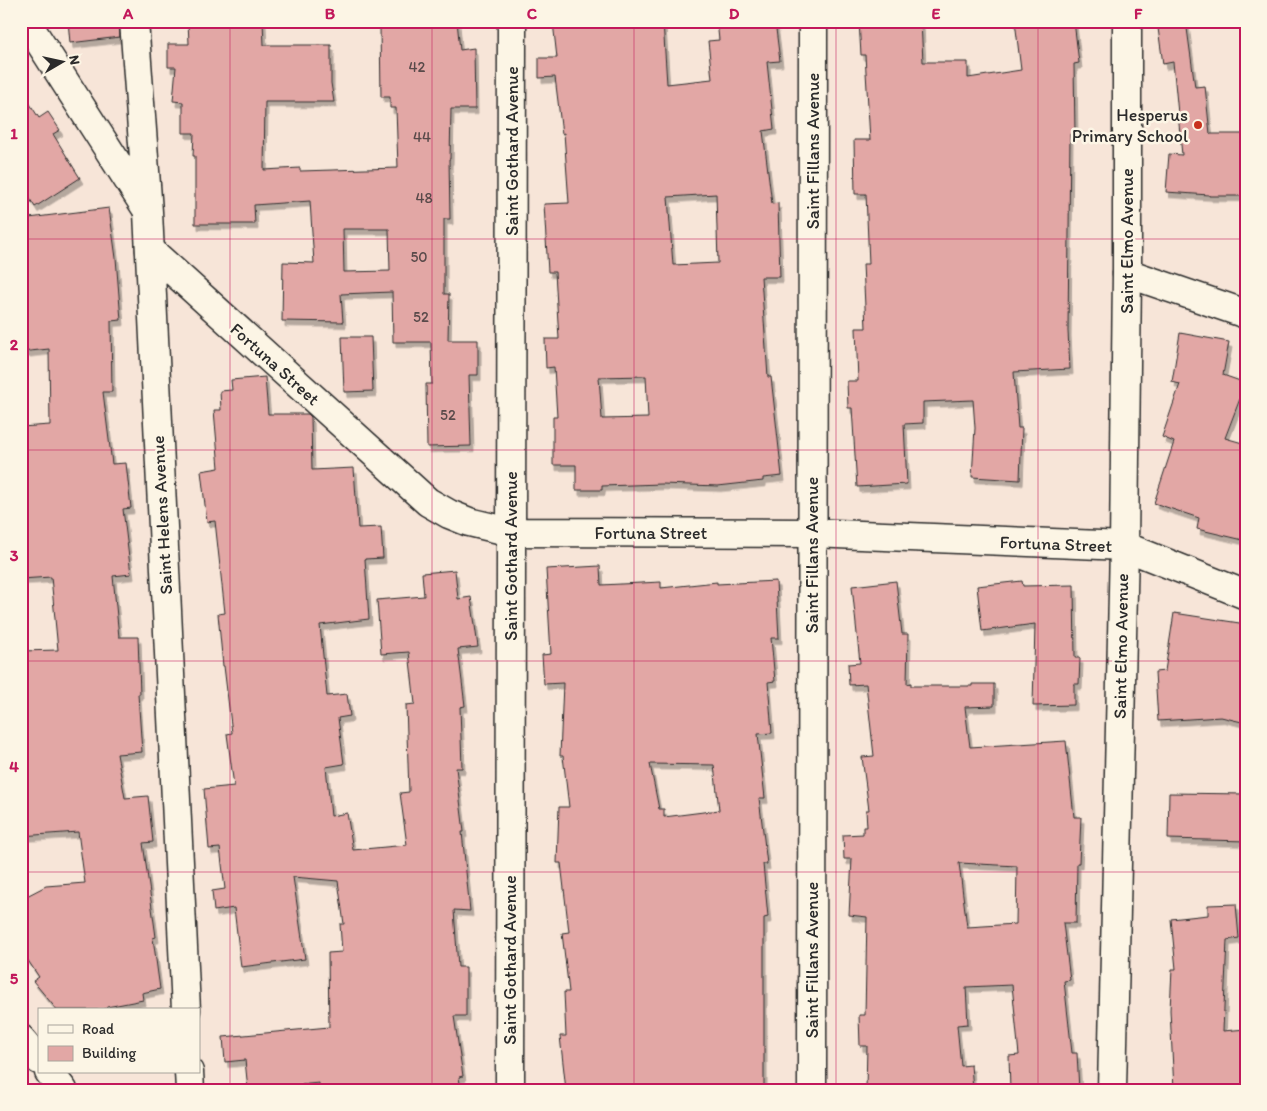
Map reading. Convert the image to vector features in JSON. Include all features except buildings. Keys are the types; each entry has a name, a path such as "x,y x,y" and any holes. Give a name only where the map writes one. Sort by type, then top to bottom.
{"street":[{"path":"26,21 148,212"},
{"name":"Saint Helens Avenue","path":"134,21 150,250 186,1008"},
{"name":"Saint Gothard Avenue","path":"510,1090 512,21"},
{"name":"Saint Fillans Avenue","path":"812,1090 813,21"},
{"name":"Saint Elmo Avenue","path":"1112,1090 1124,546 1127,21"},
{"name":"Fortuna Street","path":"150,250 428,502 462,519 511,532 812,533 1124,546 1246,595"},
{"path":"1127,273 1246,314"},
{"path":"21,1039 38,1059"},
{"path":"51,1074 63,1090"},
{"path":"189,1074 190,1090"}],"place":[{"name":"Hesperus Primary School","path":"1198,125"}]}
